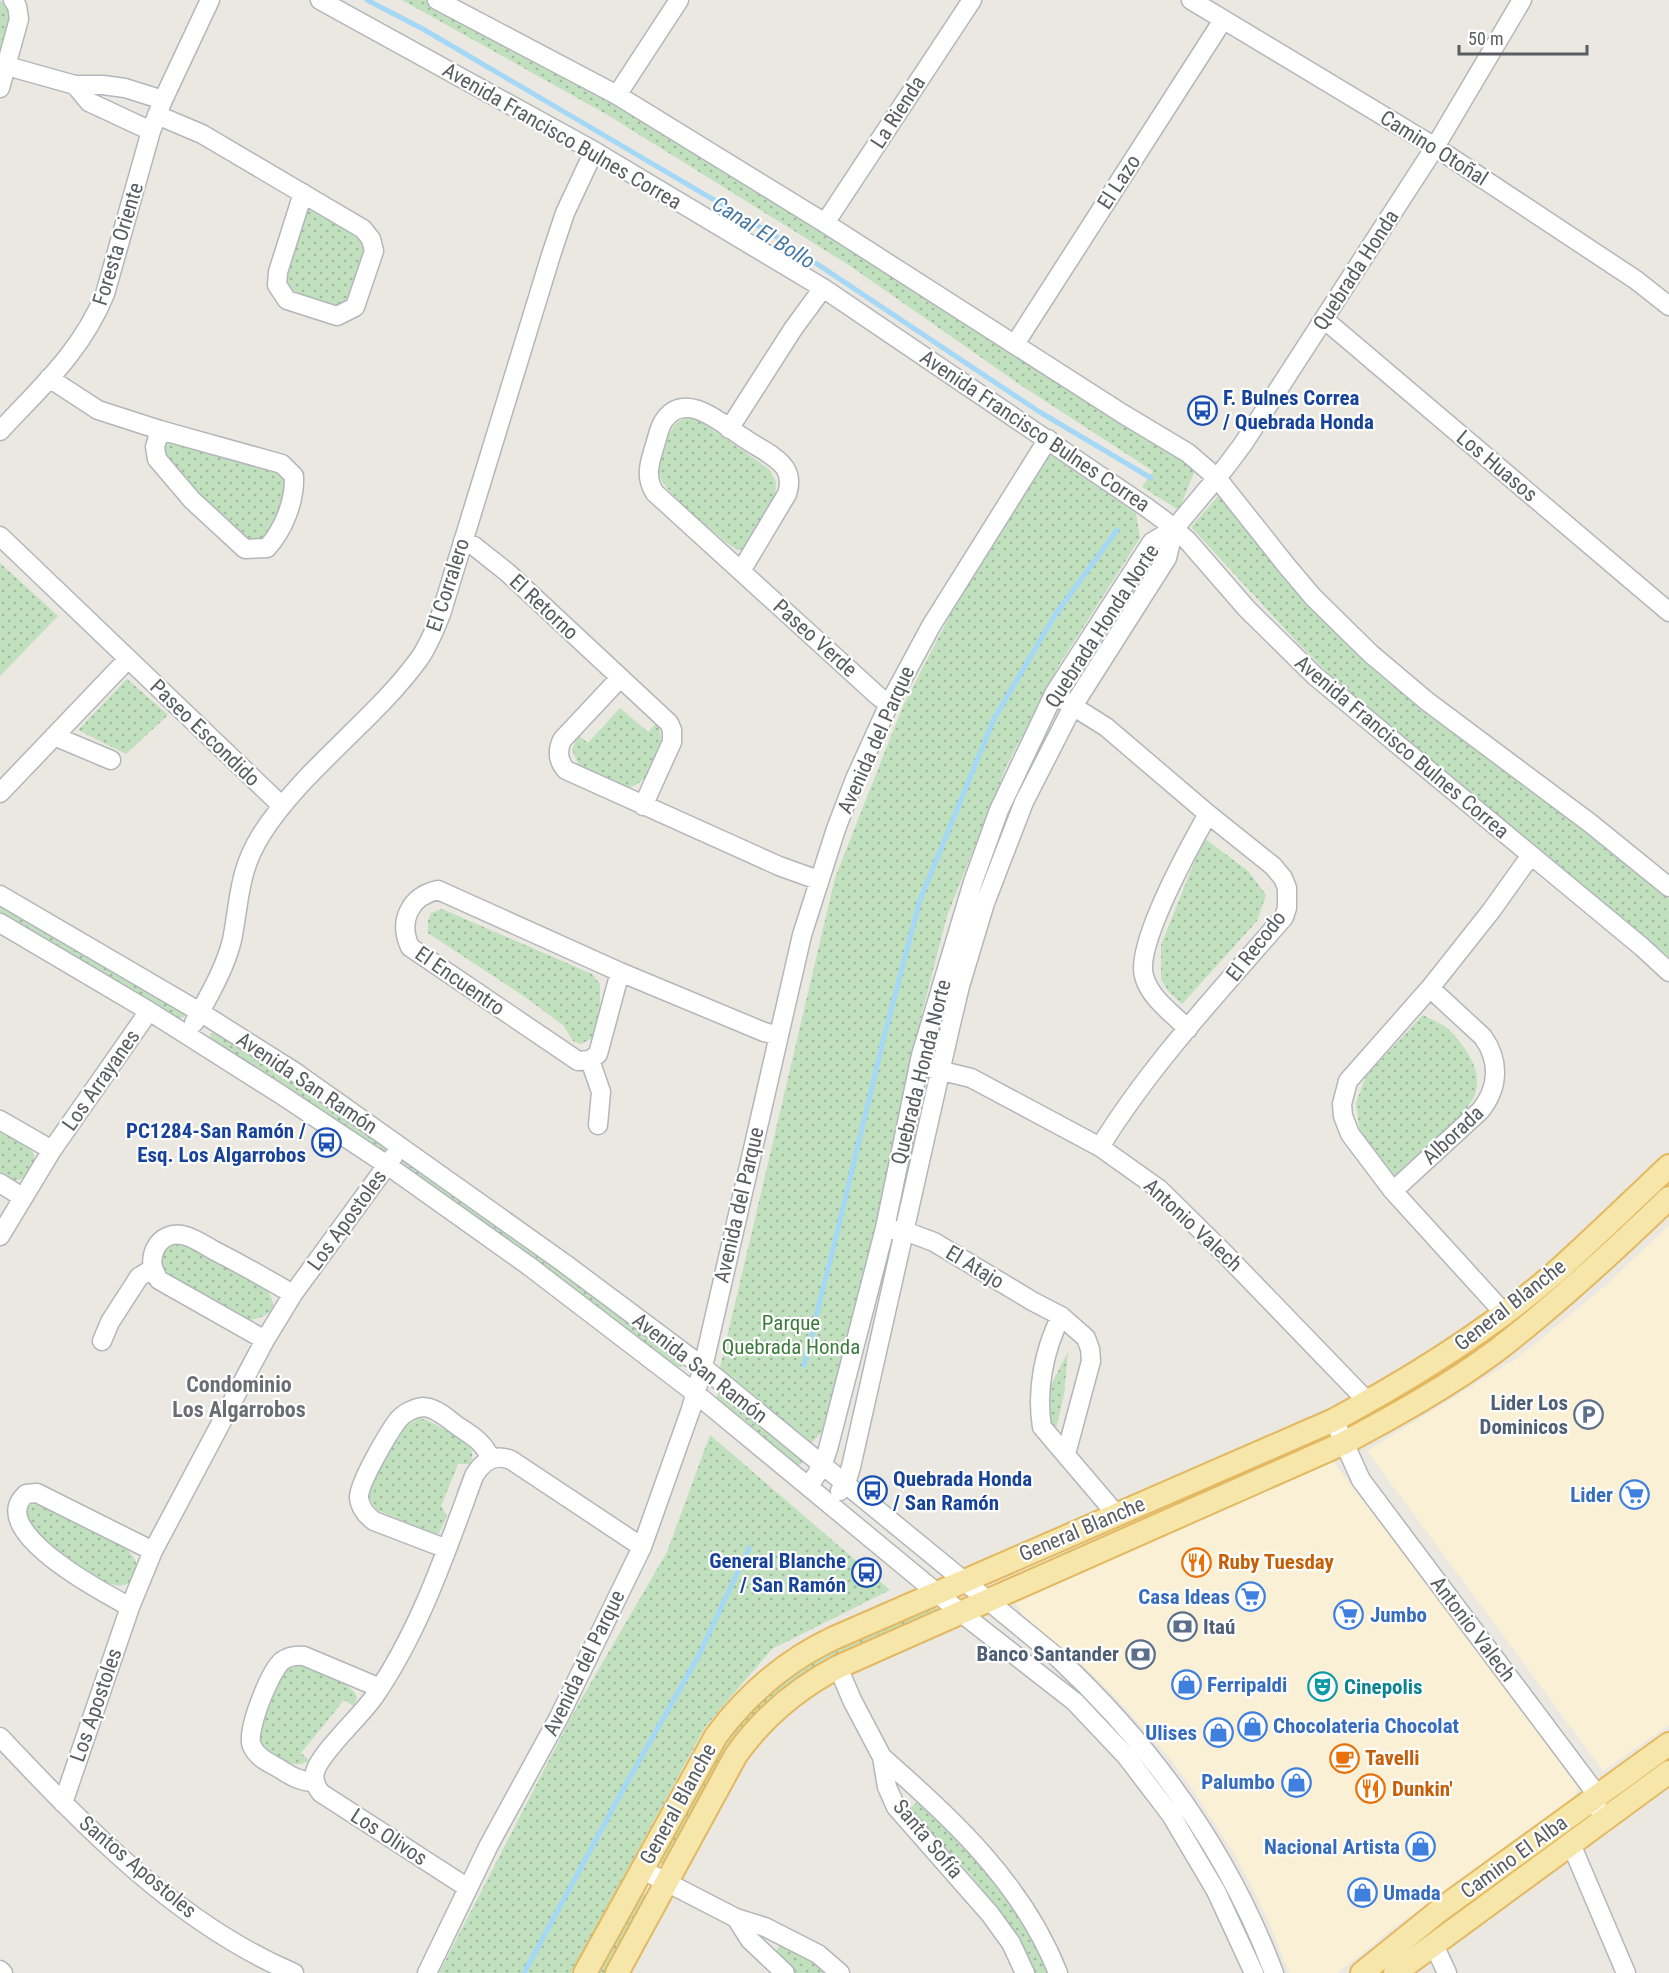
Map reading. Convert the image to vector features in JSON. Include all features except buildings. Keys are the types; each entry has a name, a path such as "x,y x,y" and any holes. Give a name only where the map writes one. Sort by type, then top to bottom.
{"main road":[{"name":"General Blanche","path":"585,1973 716,1736 744,1701 777,1671 814,1647 1334,1420 1368,1402 1435,1361 1504,1313 1555,1273 1669,1166"},
{"path":"1610,1252 1614,1236 1642,1205 1649,1184"},
{"name":"General Blanche","path":"616,1973 726,1771 747,1740 795,1692 838,1667 1344,1443 1413,1405 1451,1381 1536,1319 1669,1198"},
{"path":"1536,1319 1545,1297 1574,1268 1579,1250"},
{"name":"Camino El Alba","path":"1362,1973 1440,1910 1669,1744"},
{"name":"Camino El Alba","path":"1395,1973 1669,1772"}],"street":[{"path":"0,88 19,19 17,6 13,0"},
{"name":"Foresta Oriente","path":"0,430 75,350 101,304 157,116 210,0"},
{"name":"Avenida Francisco Bulnes Correa","path":"320,0 594,151 824,288 1048,439 1174,529 1247,609 1315,676 1642,947 1669,972"},
{"path":"437,0 617,95 825,223 1188,453 1217,478 1286,565 1328,612 1370,653 1428,702 1590,823 1669,887"},
{"path":"617,95 679,0"},
{"name":"La Rienda","path":"825,223 972,0"},
{"name":"Camino Otoñal","path":"1191,0 1435,147 1636,280 1669,306"},
{"name":"Quebrada Honda","path":"1174,529 1243,444 1325,320 1435,147 1522,0"},
{"name":"El Lazo","path":"1015,344 1223,20"},
{"path":"7,66 75,85 125,88 157,116"},
{"path":"75,85 89,102 157,116 202,134 303,192 363,228 371,239 374,251 355,307 337,316 287,300 277,285 278,272 303,192"},
{"name":"El Corralero","path":"187,1035 223,964 231,941 238,892 250,857 270,822 282,806 419,659 431,639 441,614 565,213 594,151"},
{"path":"729,429 793,329 824,288"},
{"name":"Los Huasos","path":"1325,320 1669,612"},
{"path":"49,378 98,410 282,464 294,476 295,492 278,536 267,548 245,549 192,500 157,459 155,447 160,430"},
{"name":"Paseo Verde","path":"741,571 787,494 789,481 787,472 782,465 697,409 688,407 673,412 662,424 649,465 648,475 652,489 659,498 889,705"},
{"name":"Avenida del Parque","path":"427,1973 468,1888 559,1717 642,1547 703,1366 799,945 818,880 851,789 889,705 936,616 1048,439"},
{"name":"Quebrada Honda Norte","path":"809,1486 822,1466 855,1351 885,1228 919,1065 937,998 973,882 999,810 1054,694 1152,542 1174,529"},
{"name":"Quebrada Honda Norte","path":"829,1504 846,1483 960,986 985,903 1024,802 1073,706 1167,558 1174,529"},
{"name":"Paseo Escondido","path":"0,536 282,806"},
{"name":"El Retorno","path":"463,541 474,546 508,573 666,719 672,730 672,742 644,806"},
{"path":"0,793 128,659"},
{"path":"620,678 562,740 559,758 564,768 569,773 779,866 818,880"},
{"name":"El Recodo","path":"1054,694 1106,727 1279,872 1287,888 1288,898 1284,917 1188,1029 1118,1118 1101,1147"},
{"path":"54,736 111,760"},
{"path":"1188,1029 1152,993 1144,977 1143,961 1172,881 1208,814"},
{"path":"1504,1313 1393,1191 1350,1134 1343,1116 1344,1092 1348,1081 1430,988 1491,911 1531,855"},
{"name":"El Encuentro","path":"590,1060 578,1061 573,1058 410,947 404,930 407,912 417,899 438,890 620,972 764,1032 779,1036"},
{"name":"Avenida San Ramón","path":"0,895 200,1012 295,1072 554,1256 703,1366 1058,1658 1124,1725 1186,1804 1231,1879 1251,1918 1274,1973"},
{"name":"Avenida San Ramón","path":"0,923 149,1011 280,1094 387,1165 529,1266 695,1393 960,1612 1075,1702 1126,1756 1160,1800 1216,1891 1254,1973"},
{"path":"598,1125 601,1092 590,1060 598,1054 620,972"},
{"name":"Alborada","path":"1393,1191 1480,1111 1495,1086 1495,1065 1489,1046 1483,1037 1430,988"},
{"name":"Los Arrayanes","path":"0,1236 52,1150 149,1011"},
{"name":"Antonio Valech","path":"919,1065 971,1078 1101,1147 1159,1189 1368,1402"},
{"name":"Los Arrayanes","path":"0,1120 52,1150"},
{"name":"Los Apostoles","path":"63,1803 130,1607 153,1551 265,1340 292,1294 401,1146"},
{"path":"0,1183 22,1197"},
{"name":"El Atajo","path":"885,1228 905,1231 934,1242 1061,1316 1086,1338 1091,1361 1066,1454"},
{"path":"265,1340 159,1280 152,1269 152,1259 162,1239 170,1235 185,1236 254,1271 292,1294"},
{"path":"102,1341 110,1322 139,1277 152,1269"},
{"path":"1061,1316 1053,1332 1040,1385 1039,1409 1042,1427 1116,1514"},
{"path":"447,1549 374,1521 365,1513 360,1503 361,1484 399,1420 410,1411 422,1407 434,1410 478,1439 487,1448 491,1459"},
{"name":"Antonio Valech","path":"1334,1420 1361,1480 1598,1796"},
{"path":"315,1782 314,1773 319,1762 367,1707 419,1618 474,1476 481,1466 491,1459 502,1457 512,1460 642,1547"},
{"path":"130,1607 89,1585 55,1561 25,1533 19,1519 18,1506 26,1494 37,1492 153,1551"},
{"name":"Los Olivos","path":"380,1688 304,1656 292,1656 285,1659 271,1674 250,1733 250,1744 261,1758 297,1779 315,1782 318,1790 325,1795 468,1888"},
{"name":"Santa Sofía","path":"838,1667 852,1700 882,1756 887,1787 896,1807 990,1914 1011,1943 1025,1973"},
{"name":"Santos Apostoles","path":"0,1737 115,1854 192,1915 243,1947 294,1973"},
{"name":"Santa Sofía","path":"882,1756 931,1799 1004,1879 1033,1924 1058,1973"},
{"path":"1598,1796 1592,1818 1576,1840 1626,1973"},
{"path":"641,1869 736,1918 765,1927 797,1943 818,1954 840,1973"},
{"path":"990,1914 1015,1897"},
{"path":"736,1918 750,1940 785,1973"},
{"path":"1434,1945 1447,1973"}],"shaded area":[{"path":"1669,1225 1669,1725 1603,1771 1367,1451 1516,1359 1605,1286"},
{"path":"1329,1456 1579,1784 1574,1798 1391,1930 1337,1973 1289,1973 1271,1927 1236,1857 1169,1757 1086,1668 1024,1617 1016,1605 1017,1599"}],"green space":[{"path":"0,0 10,13 0,68"},
{"path":"402,0 431,0 615,98 1141,432 1195,470 1179,510 1142,487 1153,471 1019,384 849,265 606,114"},
{"path":"302,201 366,244 346,301 328,314 281,289"},
{"path":"686,417 697,419 769,469 776,482 775,497 743,549 737,550 710,529 677,499 662,480 659,466 669,433 674,425"},
{"path":"162,438 285,467 294,492 268,546 242,542 163,456"},
{"name":"Parque Quebrada Honda","path":"1048,453 1136,513 1140,538 1059,665 1007,765 947,916 922,1013 880,1210 829,1425 810,1444 718,1376 835,878 903,706 962,592"},
{"path":"1221,493 1340,634 1421,710 1588,832 1669,899 1669,957 1358,703 1298,643 1191,527"},
{"path":"0,563 58,616 0,676"},
{"path":"127,679 168,715 126,754 78,730"},
{"path":"620,708 648,732 656,723 661,740 656,761 651,770 636,785 628,788 579,766 572,750 579,736 588,743"},
{"path":"1204,838 1248,871 1266,895 1257,921 1182,1004 1168,991 1161,979 1161,945"},
{"path":"0,901 184,1013 185,1016 179,1019 0,912"},
{"path":"442,909 592,974 600,984 600,1007 592,1038 581,1044 573,1041 563,1025 428,933 431,913"},
{"path":"1423,1015 1447,1028 1467,1052 1476,1072 1476,1092 1464,1112 1447,1132 1399,1181 1360,1133 1356,1103 1366,1076"},
{"path":"211,1033 216,1033 286,1077 388,1146 385,1151 212,1039"},
{"path":"0,1130 17,1139 34,1155 32,1168 22,1179 13,1180 0,1174"},
{"path":"403,1157 438,1179 681,1361 683,1366 677,1367 555,1273 403,1164 401,1160"},
{"name":"Condominio Los Algarrobos","path":"181,1240 268,1292 273,1304 269,1312 249,1320 162,1273 160,1261 163,1251"},
{"path":"1068,1352 1064,1394 1055,1433 1049,1426 1048,1391"},
{"path":"719,1393 725,1395 801,1458 802,1463 796,1464 720,1404 716,1397"},
{"path":"419,1418 455,1436 468,1445 472,1453 470,1464 458,1464 441,1506 447,1516 438,1535 377,1510 369,1498 371,1484 404,1428"},
{"path":"710,1435 890,1590 772,1649 705,1727 571,1973 439,1973 575,1710 667,1552"},
{"path":"39,1504 127,1549 136,1562 135,1573 130,1583 120,1586 106,1583 72,1562 33,1530 24,1516 28,1505"},
{"path":"936,1602 938,1605 936,1610 849,1649 809,1670 776,1693 749,1721 667,1861 663,1864 660,1862 659,1860 730,1733 754,1704 803,1664"},
{"path":"296,1664 330,1676 347,1686 357,1697 354,1706 344,1700 301,1753 309,1760 296,1764 288,1763 267,1750 262,1744 260,1732 264,1714 276,1685 285,1671"},
{"path":"919,1800 965,1840 1028,1926 1051,1973 1029,1973 1014,1938 971,1875 909,1809"},
{"path":"640,1892 646,1895 646,1899 606,1973 598,1973"},
{"path":"780,1945 796,1949 826,1973 792,1973 772,1956"}],"waterway":[{"name":"Canal El Bollo","path":"367,0 423,29 772,234 1038,411 1151,478"},
{"path":"804,1365 920,900 994,719 1055,615 1117,530"},
{"path":"524,1973 698,1657 749,1548"}],"place":[{"name":"F. Bulnes Correa / Quebrada Honda","path":"1202,410"},
{"name":"PC1284-San Ramón / Esq. Los Algarrobos","path":"327,1143"},
{"name":"Lider Los Dominicos","path":"1589,1415"},
{"name":"Quebrada Honda / San Ramón","path":"872,1491"},
{"name":"Lider","path":"1634,1495"},
{"name":"Ruby Tuesday","path":"1197,1562"},
{"name":"General Blanche / San Ramón","path":"867,1573"},
{"name":"Casa Ideas","path":"1251,1597"},
{"name":"Jumbo","path":"1349,1615"},
{"name":"Itaú","path":"1182,1627"},
{"name":"Banco Santander","path":"1140,1654"},
{"name":"Ferripaldi","path":"1186,1685"},
{"name":"Cinepolis","path":"1323,1687"},
{"name":"Chocolateria Chocolat","path":"1252,1726"},
{"name":"Ulises","path":"1218,1733"},
{"name":"Tavelli","path":"1344,1758"},
{"name":"Palumbo","path":"1296,1782"},
{"name":"Dunkin'","path":"1371,1789"},
{"name":"Nacional Artista","path":"1421,1847"},
{"name":"Umada","path":"1362,1893"}],"district":[{"name":"Condominio Los Algarrobos","path":"239,1396"}]}
